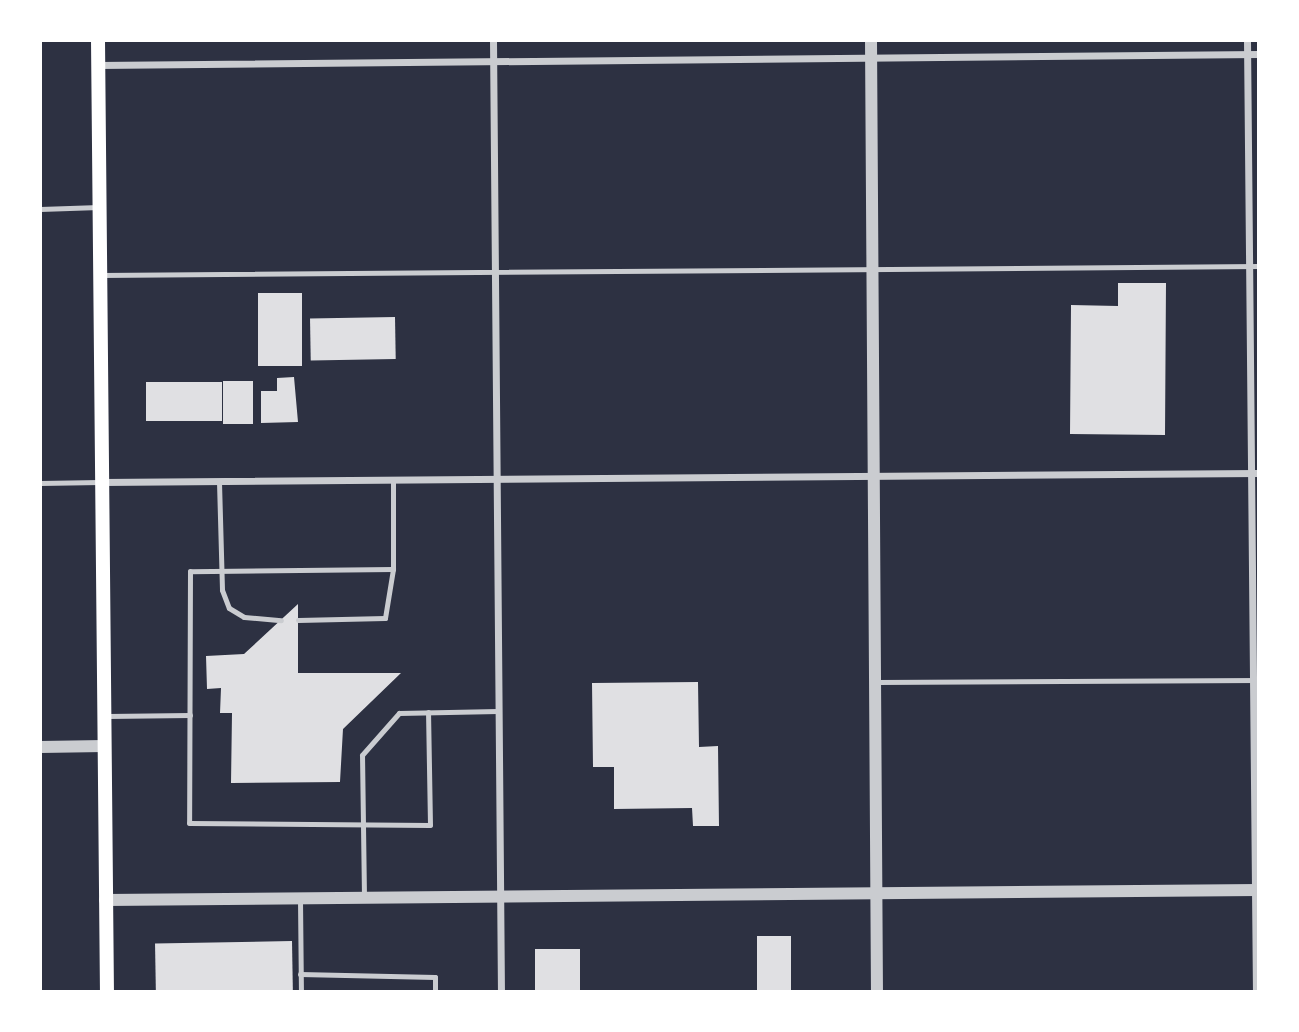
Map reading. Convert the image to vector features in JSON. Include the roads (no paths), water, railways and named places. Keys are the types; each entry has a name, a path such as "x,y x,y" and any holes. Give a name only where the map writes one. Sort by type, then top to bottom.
{"main road":[{"path":"98,40 107,992"}],"street":[{"path":"493,40 494,481 502,992"},
{"path":"871,40 870,480 877,992"},
{"path":"1247,40 1255,266 1257,472 1256,992"},
{"path":"98,65 493,63 871,55 1259,54"},
{"path":"102,482 870,480 1257,472"},
{"path":"40,747 104,746"},
{"path":"105,900 877,891 1257,890"}],"lane":[{"path":"40,209 99,207"},
{"path":"100,275 1255,266"},
{"path":"298,620 385,618 393,569 393,481"},
{"path":"40,483 102,482"},
{"path":"219,482 222,571 229,608 244,617 281,620"},
{"path":"393,569 190,571 189,823 430,824 428,712"},
{"path":"873,682 1257,680"},
{"path":"364,897 362,755 399,713 498,711"},
{"path":"104,716 190,715"},
{"path":"300,898 300,992"},
{"path":"300,974 435,977 435,992"}]}
